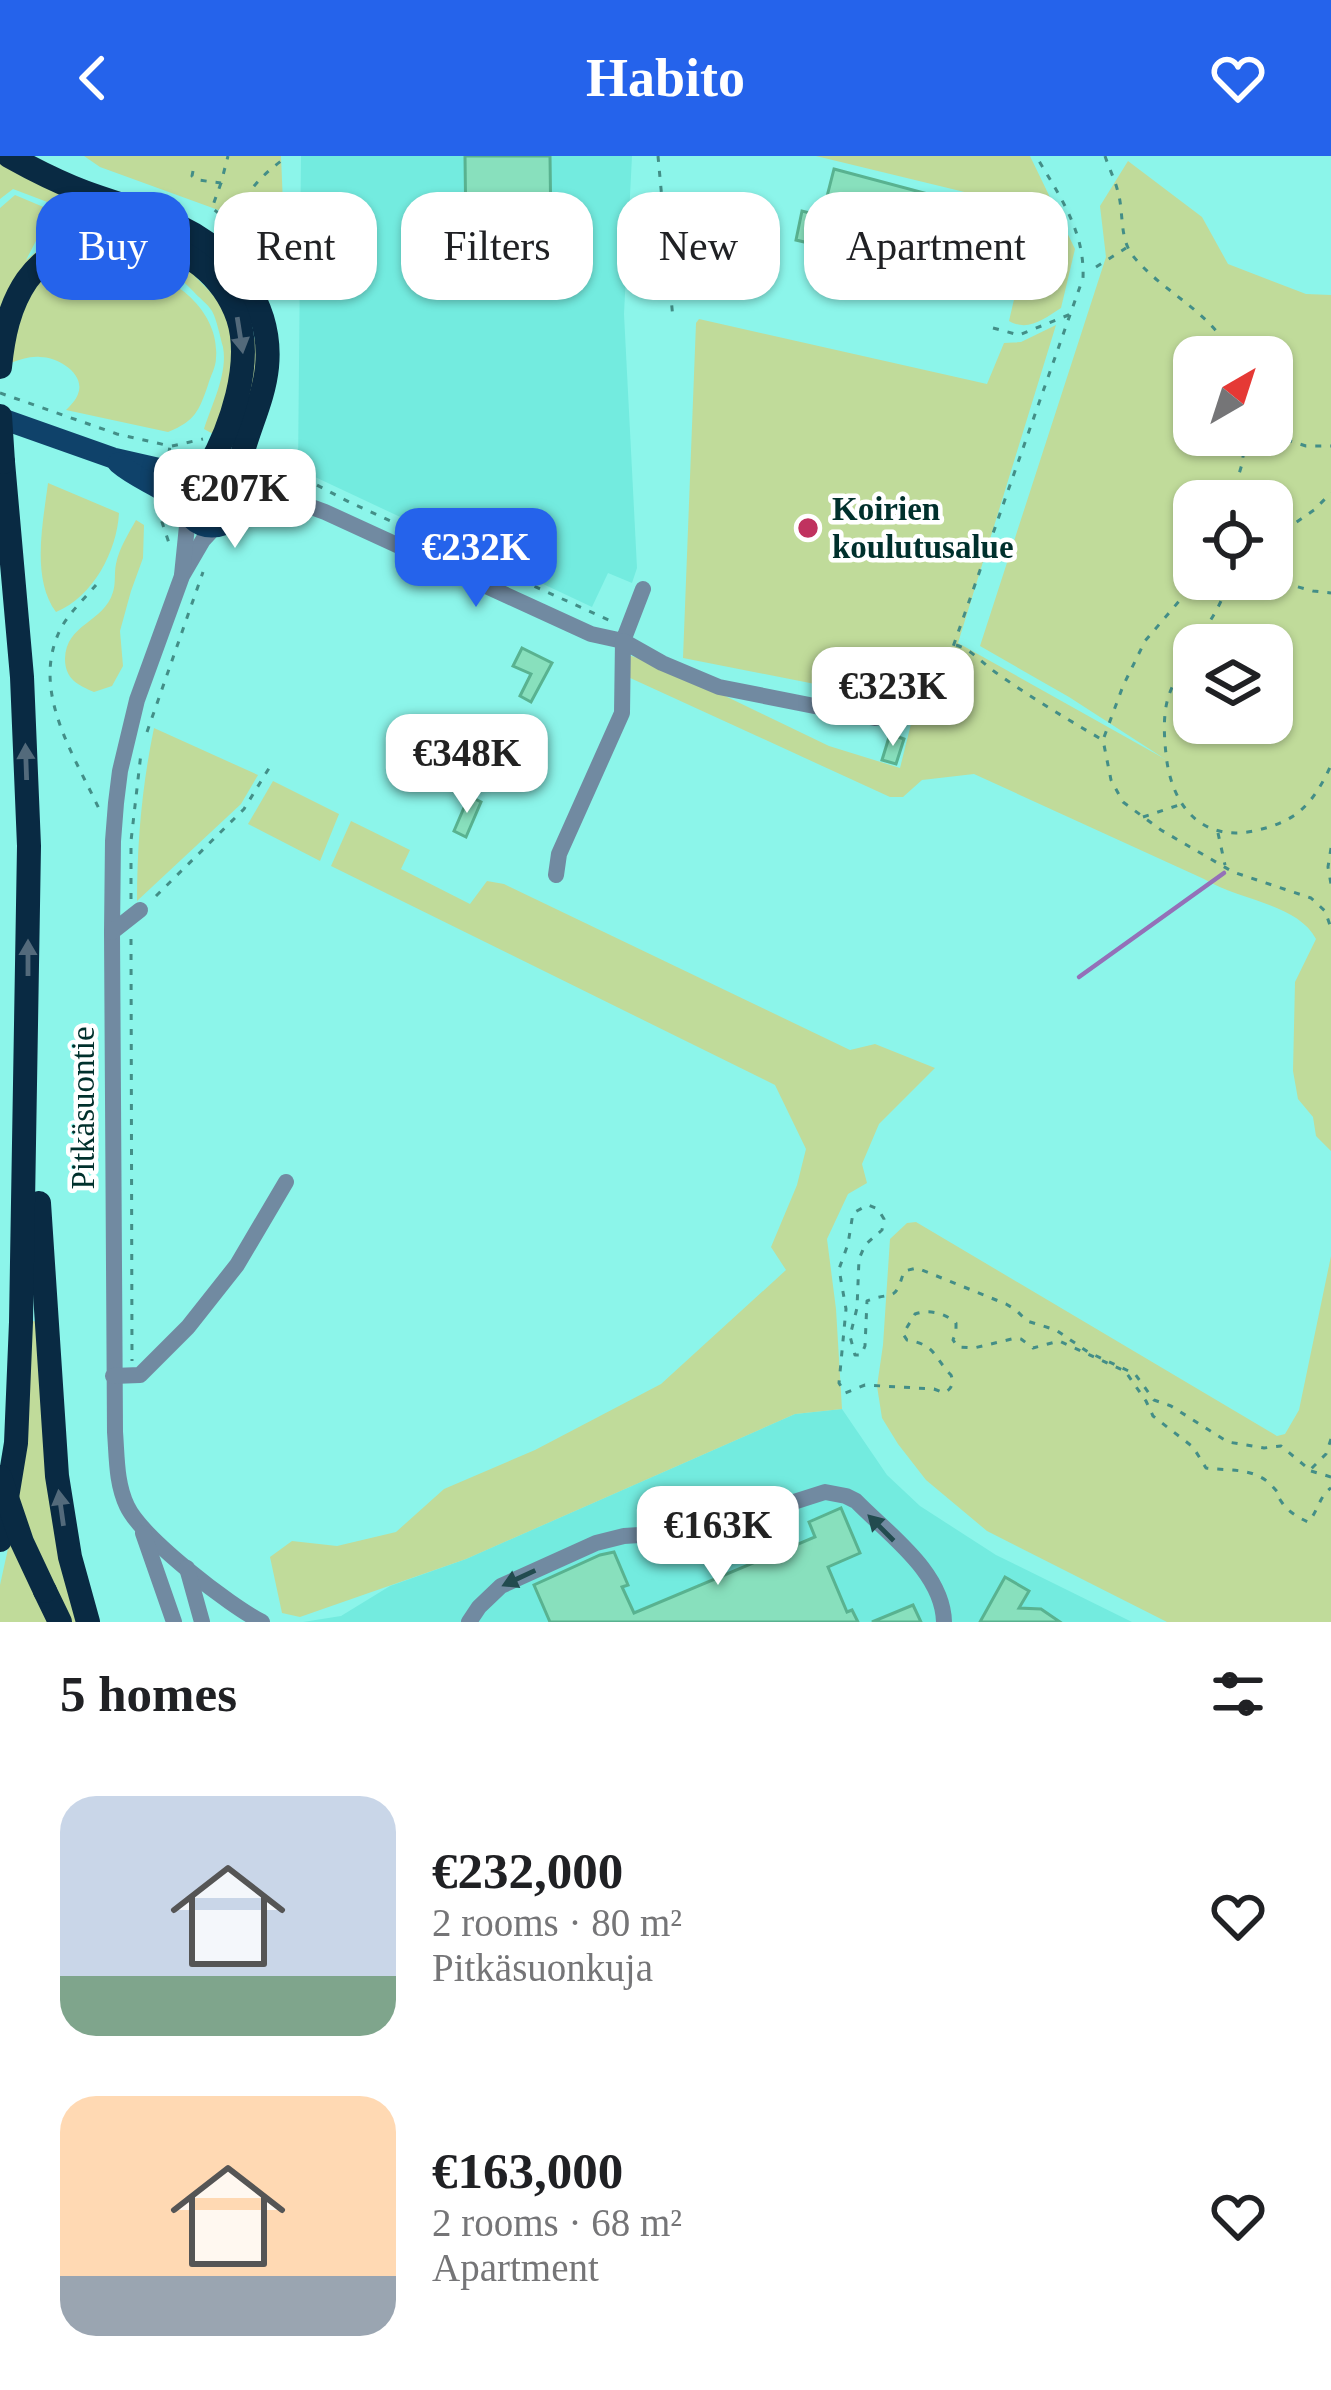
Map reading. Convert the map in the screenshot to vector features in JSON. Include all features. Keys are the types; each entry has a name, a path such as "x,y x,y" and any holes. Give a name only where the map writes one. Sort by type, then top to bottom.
{"highway":[{"path":"9,156 62,183 185,229 236,269 258,305 267,368 232,445 200,472"},
{"path":"0,367 16,298 50,259 77,244 107,237 137,236 163,243 202,266 238,316 243,372 232,445 239,487"},
{"path":"0,417 22,677 29,846 16,1443 0,1540"},
{"path":"27,1070 57,1476 70,1557 88,1622"},
{"path":"0,1477 22,1542 60,1622"}],"main road":[{"path":"0,417 113,458 200,472 219,469 230,474 239,487 241,501 224,523 205,526 186,511 164,467"},
{"path":"186,511 183,490 200,472"}],"street":[{"path":"239,487 284,497 340,518 591,634 626,635 662,663 719,687 875,718"},
{"path":"224,523 298,504"},
{"name":"Pitkäsuontie","path":"186,511 186,565"},
{"name":"Pitkäsuontie","path":"224,523 203,540 186,565 137,700 120,771 112,932 123,1376 119,1484 140,1526 262,1622"},
{"path":"556,875 559,854 622,712 626,635 643,589"},
{"path":"112,932 135,913"},
{"path":"123,1376 140,1375 188,1327 237,1265 286,1183"},
{"path":"469,1622 501,1586 596,1544 624,1536 703,1531 825,1492 856,1502 919,1566 944,1606 944,1622"},
{"path":"140,1526 174,1622"},
{"path":"187,1567 202,1622"}],"path":[{"path":"218,192 228,156"},
{"path":"658,156 674,319"},
{"path":"875,718 915,712 935,698 1083,278 1080,241 1036,156"},
{"path":"1105,156 1128,247 1146,269 1223,336"},
{"path":"251,192 285,158"},
{"path":"193,171 198,180 221,183"},
{"path":"1096,266 1128,247"},
{"path":"994,328 1019,335 1072,314"},
{"path":"0,393 117,434 164,467"},
{"path":"123,1376 135,913 131,841 143,743 205,568 186,565 171,553 155,499 164,467 205,438 232,445 626,635"},
{"path":"1293,442 1331,446"},
{"path":"1293,524 1331,493"},
{"path":"96,585 61,628 50,688 64,734 100,811"},
{"path":"1293,586 1331,593"},
{"path":"1180,600 1145,641 1103,740 1112,780 1124,802 1143,817 1233,872 1311,898 1325,911 1331,928"},
{"path":"956,645 1103,740"},
{"path":"1173,688 1165,729 1169,777 1180,804 1218,832 1254,832 1287,820 1310,801 1331,765"},
{"path":"156,896 244,809 271,765"},
{"path":"1143,817 1180,804"},
{"path":"1218,832 1225,865"},
{"path":"1331,848 1331,884"},
{"path":"1325,911 1331,907"},
{"path":"1331,1477 1310,1470 1281,1446 1228,1442 1154,1400 1129,1370 1088,1352 1047,1325 1027,1322 1006,1304 916,1268 904,1271 897,1293 867,1301 864,1352 855,1355 850,1336 857,1308 859,1259 865,1245 882,1230 884,1219 868,1205 854,1213 839,1269 846,1309 839,1383 845,1394 865,1385 949,1390 952,1375 933,1351 903,1334 915,1314 939,1313 956,1322 952,1340 958,1347 1016,1338 1033,1348 1059,1341 1125,1371 1153,1416 1193,1447 1206,1468 1262,1478 1301,1520 1308,1522 1313,1517 1331,1488"},
{"path":"1310,1470 1326,1454 1331,1439"}],"shaded area":[{"path":"84,156 281,156 282,192 214,192 214,208 190,200 190,192 169,192 100,167"},
{"path":"301,156 632,156 630,192 617,192 617,300 625,300 637,568 632,583 608,573 592,607 298,469 300,300 377,300 377,192 301,192"},
{"path":"816,156 1030,156 1047,192 965,192"},
{"path":"1128,161 1202,217 1228,264 1306,294 1331,295 1331,1151 1316,1136 1313,1117 1298,1099 1293,1071 1295,982 1316,939 1296,918 974,774 922,780 903,797 890,797 628,677 628,655 661,665 829,746 900,768 916,704 683,658 696,323 699,319 987,384 1004,343 1021,342 1056,325 958,643 1165,759 980,646 1106,257 1100,206"},
{"path":"0,162 76,192 36,192 36,198 13,189 0,199"},
{"path":"15,195 36,204 36,241 26,260 36,252 36,287 0,326 0,208"},
{"path":"1068,235 1075,249 1068,278"},
{"path":"190,241 209,251 214,268 190,262"},
{"path":"190,271 221,303 234,340 234,376 215,435 204,429 223,367 223,347 208,306 190,289"},
{"path":"36,288 36,300 190,297 211,326 215,342 216,361 199,408 168,432 66,410 79,387 69,368 40,357 10,363"},
{"path":"223,300 234,300 262,353 243,427 247,392"},
{"path":"1014,300 1063,300 1061,308 1042,320 1029,325 1009,321"},
{"path":"211,479 225,486 204,515 195,504 195,492 200,483"},
{"path":"48,483 119,513 114,542 101,571 81,596 56,612 41,567"},
{"path":"136,520 144,525 143,558 120,631 123,666 112,686 94,692 70,676 67,647 108,602 117,558"},
{"path":"154,728 258,775 241,804 137,901 141,814"},
{"path":"273,781 339,814 320,861 248,824"},
{"path":"351,821 410,850 401,869 470,904 487,881 504,884 850,1050 875,1044 935,1068 879,1124 862,1164 867,1183 848,1194 827,1239 842,1409 795,1414 466,1559 300,1617 282,1613 270,1557 292,1541 337,1546 396,1532 444,1489 535,1450 661,1384 786,1270 771,1247 797,1185 806,1149 775,1085 331,866"},
{"path":"916,1222 1277,1436 1285,1434 1299,1410 1331,1256 1331,1622 1167,1622 987,1531 926,1480 882,1418 877,1386 890,1239 907,1223"},
{"path":"32,1321 42,1322 84,1622 72,1622 18,1499"},
{"path":"842,1409 887,1475 920,1506 996,1555 1132,1622 303,1622 341,1616 390,1586 466,1559 795,1414"},
{"path":"11,1535 53,1622 0,1622 0,1585"}],"building":[{"path":"465,156 550,156 550,192 465,192"},
{"path":"834,169 920,192 828,192"},
{"path":"804,212 804,242 796,240"},
{"path":"522,648 552,663 531,702 520,696 531,674 513,666"},
{"path":"890,734 904,739 896,764 882,760"},
{"path":"469,796 481,802 466,837 454,831"},
{"path":"841,1508 860,1553 828,1567 847,1612 852,1610 858,1622 550,1622 534,1585 614,1552 634,1613 815,1537 809,1522"},
{"path":"1005,1577 1029,1591 1019,1608 1041,1609 1060,1622 980,1622"},
{"path":"913,1605 921,1622 872,1622"}],"waterway":[{"path":"1079,977 1224,873"}],"place":[{"name":"Koirien koulutusalue","path":"808,528"}]}
